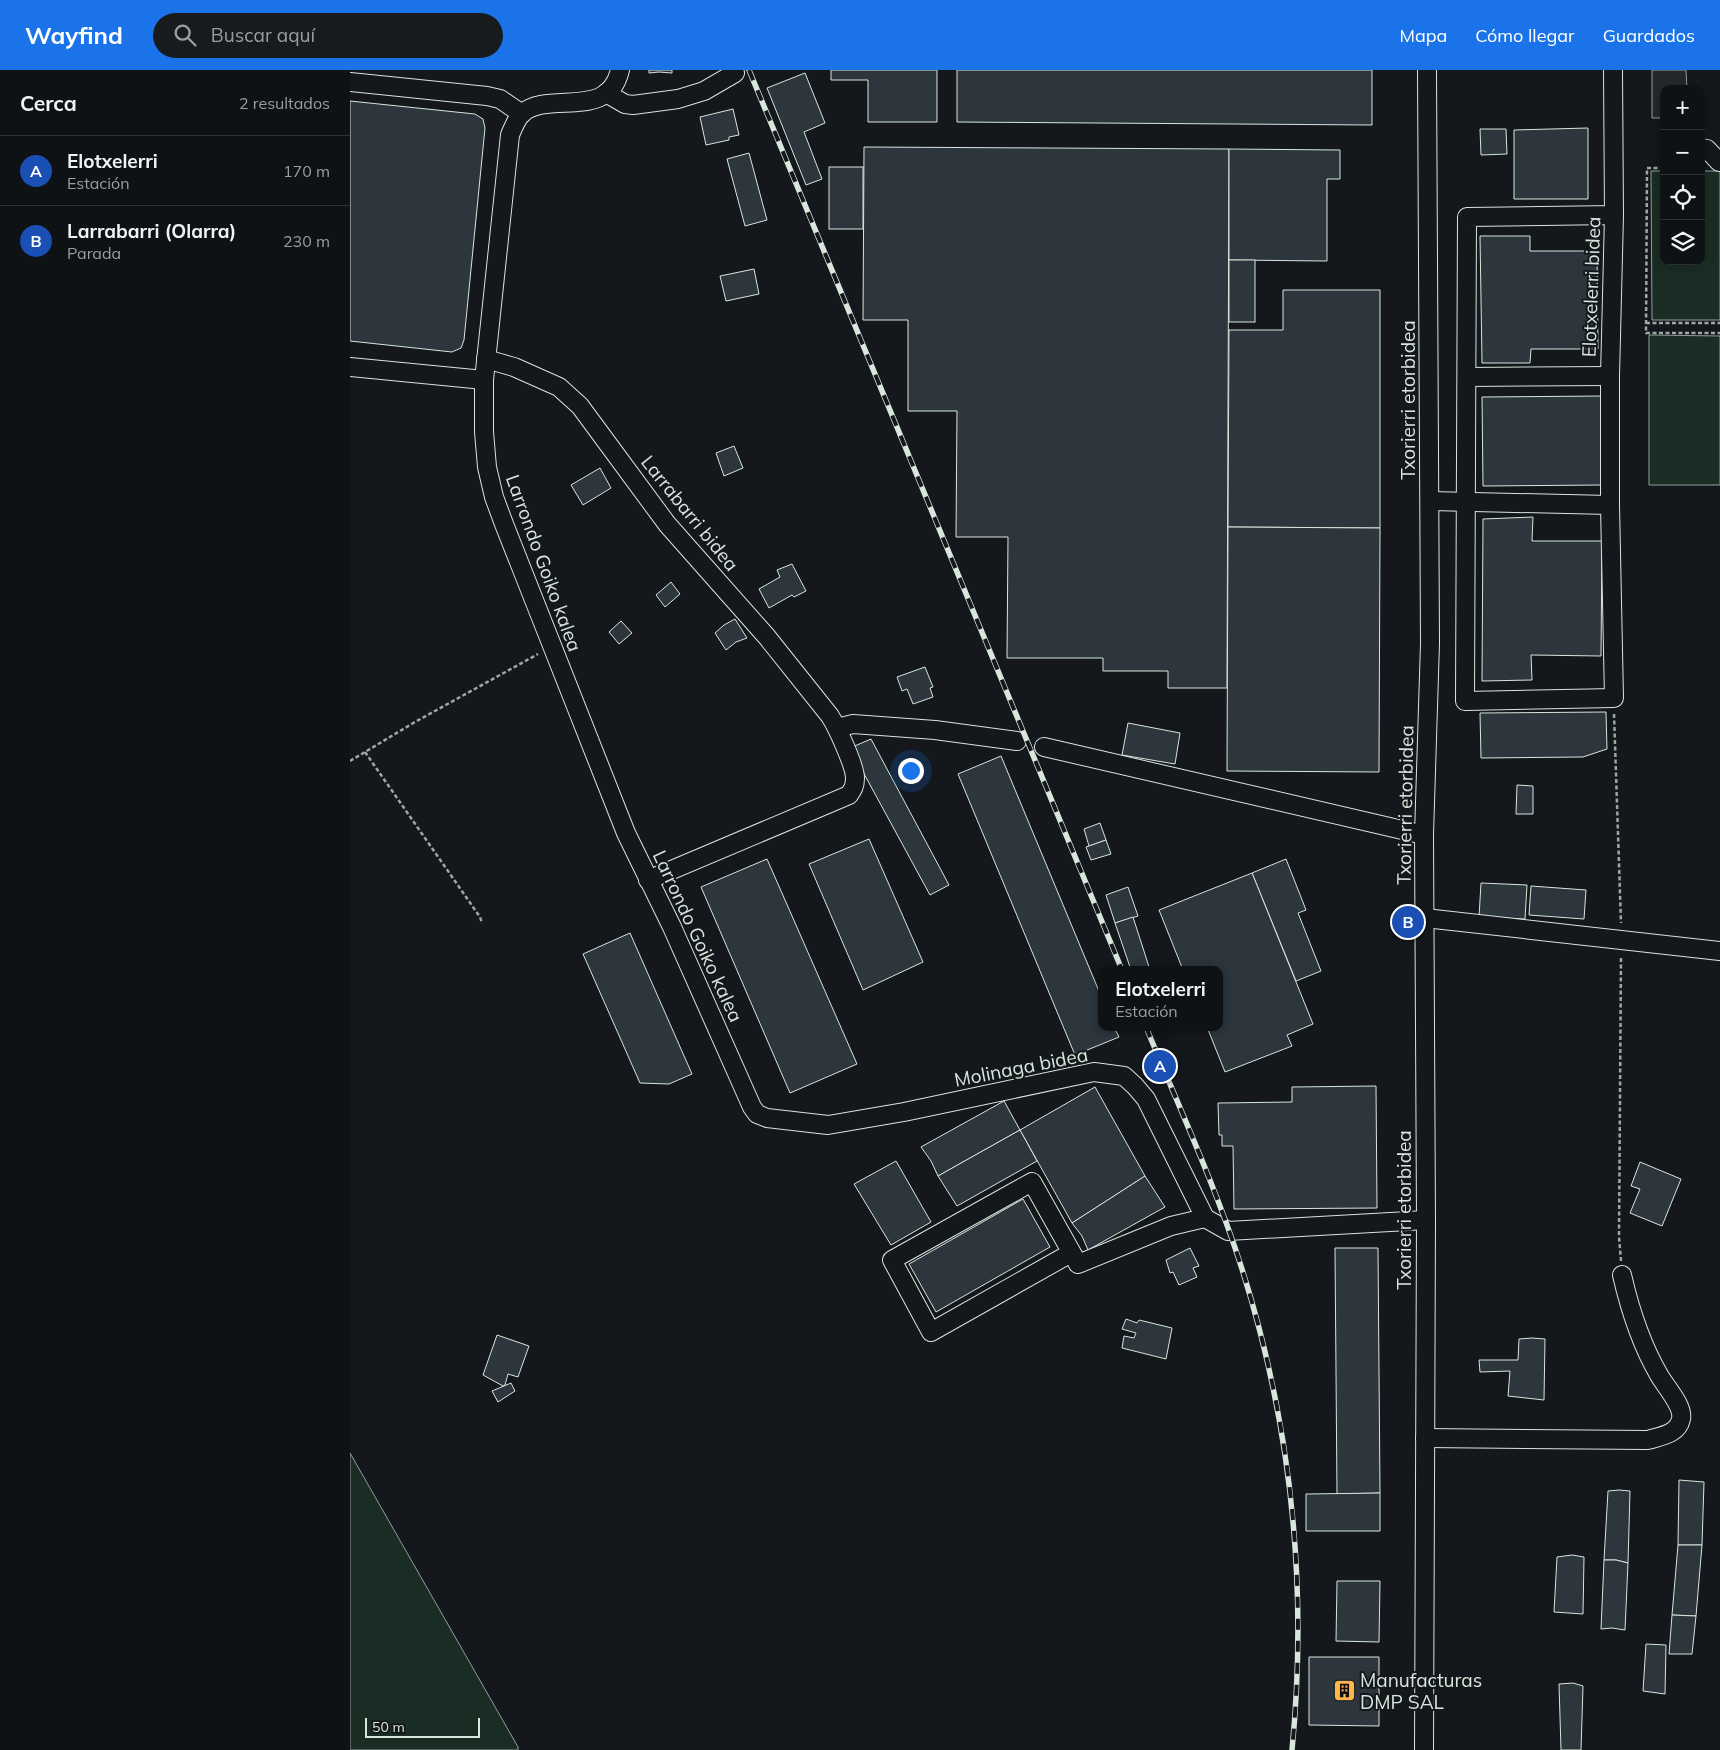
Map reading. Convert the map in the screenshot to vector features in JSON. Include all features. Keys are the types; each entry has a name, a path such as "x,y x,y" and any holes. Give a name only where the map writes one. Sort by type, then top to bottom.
{"street":[{"path":"350,82 488,96 500,99 522,114 532,108 546,104 583,103 594,100 606,93 614,84 620,70"},
{"name":"Txorierri etorbidea","path":"1424,1750 1426,1220 1424,834 1430,644 1427,70"},
{"name":"Elotxelerri bidea","path":"1613,70 1614,215 1610,376 1610,505 1614,698"},
{"path":"606,93 625,104 633,106 704,91 735,74"},
{"name":"Larrondo Goiko kalea","path":"522,114 515,123 508,145 486,358 484,432 487,467 494,496 551,647 626,833 672,926 752,1107"},
{"path":"1705,149 1719,162"},
{"path":"1614,215 1467,217 1465,701 1614,698"},
{"name":"Larrabarri bidea","path":"486,358 559,387 580,406 667,524 767,637 830,716 838,728 856,776 854,788 848,795 648,880"},
{"path":"350,367 484,380"},
{"path":"1467,377 1610,376"},
{"path":"1430,502 1610,505"},
{"path":"838,728 853,724 935,730 1017,741"},
{"path":"1044,747 1424,834"},
{"path":"1425,918 1720,951"},
{"name":"Molinaga bidea","path":"752,1107 757,1114 767,1118 828,1125 904,1112 1094,1072 1124,1076 1146,1099 1205,1218"},
{"path":"1072,1253 931,1332 892,1260 1032,1182 1072,1253 1078,1264 1171,1226 1205,1218 1228,1231 1426,1220"},
{"path":"1425,1438 1648,1440 1668,1434 1679,1426 1682,1416 1678,1404 1659,1375 1640,1337 1629,1305 1622,1275"}],"path":[{"path":"1660,168 1647,168 1646,333 1720,333"},
{"path":"1646,323 1720,323"},
{"path":"350,761 415,722 551,647"},
{"path":"1614,698 1621,939 1619,1237 1622,1275"},
{"path":"365,752 480,917 482,923"}],"green space":[{"path":"1651,171 1660,171 1660,265 1705,265 1705,171 1720,171 1720,320 1652,320"},
{"path":"1649,335 1720,336 1720,485 1649,485"},
{"path":"350,1453 518,1747 518,1750 350,1750"}],"shaded area":[{"path":"1652,70 1686,70 1687,85 1660,85 1660,118 1652,118"}],"building":[{"path":"649,70 672,70 672,73 649,73"},
{"path":"831,70 937,70 937,122 868,122 868,80 831,80"},
{"path":"957,70 1372,70 1372,125 957,122"},
{"path":"805,73 825,123 804,132 822,179 806,185 767,88"},
{"path":"350,101 475,114 483,119 485,128 464,340 461,348 452,352 350,341"},
{"path":"733,109 739,135 729,137 729,140 706,145 700,117"},
{"path":"1588,128 1588,199 1514,199 1514,130"},
{"path":"1480,129 1506,129 1507,154 1481,155"},
{"path":"864,147 1229,149 1227,688 1168,688 1168,671 1103,671 1103,658 1007,658 1008,537 956,537 957,411 908,411 908,320 863,320"},
{"path":"1229,149 1340,150 1340,179 1327,179 1327,261 1229,260"},
{"path":"749,153 767,220 745,226 727,159"},
{"path":"829,167 863,167 863,229 829,229"},
{"path":"1480,236 1530,236 1530,251 1597,251 1598,349 1531,349 1530,363 1482,363"},
{"path":"1229,260 1255,260 1255,322 1229,322"},
{"path":"754,269 759,294 726,301 720,276"},
{"path":"1283,290 1380,290 1380,528 1228,527 1229,330 1283,330"},
{"path":"1602,396 1603,485 1483,486 1482,397"},
{"path":"734,446 743,468 724,476 716,453"},
{"path":"600,468 611,488 583,505 571,485"},
{"path":"1533,517 1532,541 1602,541 1601,656 1531,655 1532,680 1482,681 1483,519"},
{"path":"1228,527 1380,528 1379,772 1227,771"},
{"path":"792,564 806,591 794,597 792,595 769,608 759,589 780,577 777,570"},
{"path":"671,582 680,594 665,607 656,595"},
{"path":"735,619 747,638 736,642 726,650 715,633"},
{"path":"621,621 632,633 619,644 609,632"},
{"path":"925,667 933,687 930,688 933,697 913,704 907,689 902,691 897,677"},
{"path":"1606,712 1607,749 1583,757 1481,758 1480,713"},
{"path":"1128,723 1180,733 1175,764 1122,755"},
{"path":"871,739 949,885 930,895 850,748"},
{"path":"1001,756 1098,989 1098,1031 1116,1031 1119,1037 1075,1055 958,774"},
{"path":"1517,785 1533,786 1533,814 1516,814"},
{"path":"1100,823 1106,840 1089,846 1084,829"},
{"path":"869,839 923,962 863,990 809,864"},
{"path":"1106,840 1111,854 1091,860 1086,847"},
{"path":"767,859 857,1064 790,1093 701,887"},
{"path":"1286,859 1306,910 1298,913 1321,971 1296,981 1252,873"},
{"path":"1252,873 1313,1024 1287,1035 1292,1046 1225,1072 1209,1031 1223,1031 1223,966 1181,966 1159,910"},
{"path":"1481,883 1527,885 1525,919 1479,917"},
{"path":"1531,886 1586,890 1584,919 1529,915"},
{"path":"1128,887 1138,916 1115,923 1106,895"},
{"path":"1133,917 1149,966 1130,966 1115,923"},
{"path":"630,933 692,1074 669,1084 640,1083 583,954"},
{"path":"1376,1086 1377,1208 1234,1209 1233,1146 1222,1146 1222,1135 1219,1135 1218,1103 1292,1102 1292,1087"},
{"path":"1095,1087 1145,1176 1072,1223 1020,1130"},
{"path":"1004,1101 1020,1130 938,1176 931,1161 921,1147"},
{"path":"1020,1130 1037,1161 957,1206 938,1176"},
{"path":"896,1161 931,1222 891,1245 854,1184"},
{"path":"1640,1162 1681,1179 1662,1226 1630,1213 1640,1189 1631,1186"},
{"path":"1145,1176 1165,1207 1088,1250 1082,1236 1072,1223"},
{"path":"1023,1199 1050,1247 936,1312 909,1264"},
{"path":"1190,1248 1199,1266 1193,1268 1197,1277 1179,1285 1173,1272 1170,1273 1166,1260"},
{"path":"1335,1248 1378,1248 1380,1493 1337,1494"},
{"path":"1126,1319 1137,1323 1139,1320 1172,1328 1166,1359 1122,1348 1124,1336 1134,1338 1136,1333 1122,1329"},
{"path":"497,1335 529,1346 518,1377 508,1374 503,1386 483,1375"},
{"path":"1519,1339 1545,1339 1544,1400 1508,1396 1510,1371 1480,1372 1479,1360 1518,1360"},
{"path":"511,1383 515,1391 498,1402 492,1391"},
{"path":"1679,1480 1704,1482 1702,1545 1678,1545"},
{"path":"1608,1491 1630,1491 1628,1563 1604,1560"},
{"path":"1380,1493 1380,1531 1306,1531 1306,1494"},
{"path":"1678,1545 1702,1545 1696,1616 1672,1615"},
{"path":"1572,1555 1584,1557 1583,1614 1554,1612 1557,1557"},
{"path":"1604,1560 1628,1563 1625,1630 1601,1629"},
{"path":"1337,1581 1380,1581 1379,1642 1336,1641"},
{"path":"1672,1615 1696,1616 1692,1654 1669,1654"},
{"path":"1646,1644 1666,1645 1665,1694 1643,1691"},
{"name":"Manufacturas DMP SAL","path":"1309,1657 1379,1657 1379,1726 1309,1725"},
{"path":"1573,1683 1583,1686 1581,1750 1561,1750 1559,1684"}],"railway":[{"path":"749,70 1120,966"},
{"path":"1148,1031 1209,1177 1232,1238 1259,1328 1273,1388 1284,1447 1292,1507 1296,1567 1298,1628 1292,1750"}],"place":[{"name":"Larrabarri (Olarra)","path":"1408,922"},
{"name":"Elotxelerri","path":"1160,1066"},
{"name":"Manufacturas DMP SAL","path":"1344,1691"}]}
